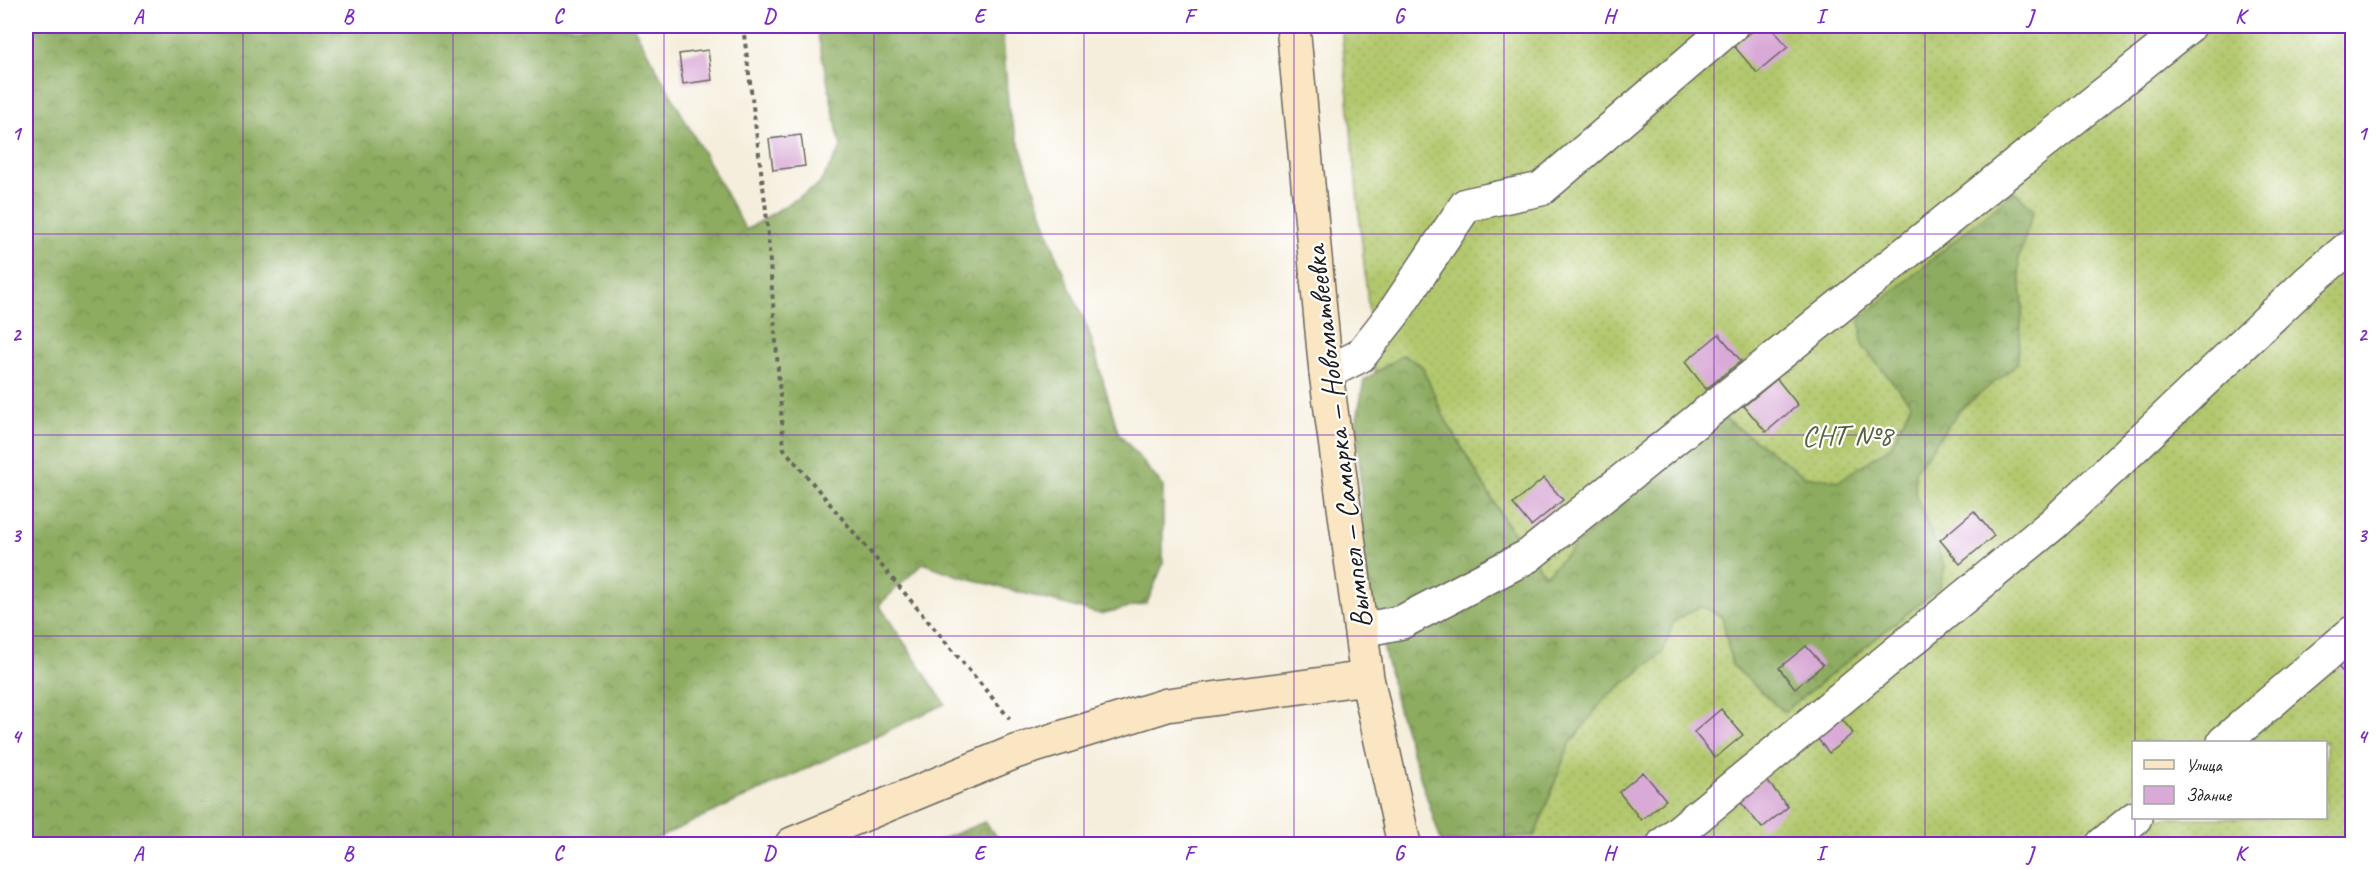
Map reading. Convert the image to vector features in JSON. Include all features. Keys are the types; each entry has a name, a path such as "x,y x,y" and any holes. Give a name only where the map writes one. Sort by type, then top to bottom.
{"main road":[{"name":"Вымпел — Самарка — Новоматвеевка","path":"1293,26 1326,373 1367,678 1404,844"},
{"path":"792,844 1034,747 1167,705 1367,678"}],"street":[{"path":"1326,373 1360,356 1393,314 1466,205 1541,189 1731,26"},
{"path":"1362,630 1402,622 1528,556 2189,26"},
{"path":"1664,844 2054,523 2308,282 2352,245"},
{"path":"2225,741 2352,633"},
{"path":"2103,844 2134,819"}],"path":[{"path":"744,26 766,210 784,449 1034,747"}],"green space":[{"path":"26,26 633,26 746,230 819,185 841,148 816,26 1002,26 1009,113 1057,258 1088,329 1118,432 1163,486 1163,564 1147,603 1100,614 956,575 923,563 879,605 945,704 645,844 26,844"},
{"name":"СНТ №8","path":"1341,26 2352,26 2352,844 1456,844 1417,673 1373,357"},
{"path":"2015,191 2034,210 2018,259 2023,304 2017,364 1960,410 1915,471 1915,493 1945,567 1940,587 1784,712 1732,665 1722,616 1701,606 1674,621 1662,654 1606,697 1569,745 1535,835 1442,844 1398,709 1365,569 1357,419 1364,380 1403,355 1422,366 1443,415 1506,523 1545,575 1640,485 1724,418 1805,476 1839,481 1891,446 1911,404 1862,345 1860,319"},
{"path":"985,822 1003,844 930,844"}],"building":[{"path":"1759,26 1770,26 1788,47 1757,73 1734,46"},
{"path":"708,50 712,80 683,84 679,54"},
{"path":"801,135 805,166 773,170 769,139"},
{"path":"1719,334 1741,361 1706,389 1685,362"},
{"path":"1777,379 1798,405 1766,432 1744,406"},
{"path":"1544,478 1563,500 1531,526 1513,504"},
{"path":"1974,511 1994,536 1960,564 1940,540"},
{"path":"1806,646 1823,665 1795,688 1779,668"},
{"path":"2352,652 2352,680 2350,681 2337,665"},
{"path":"1721,709 1743,735 1715,758 1694,732"},
{"path":"1837,713 1853,733 1829,753 1813,733"},
{"path":"1643,772 1666,800 1641,820 1619,792"},
{"path":"1765,778 1788,807 1762,828 1738,799"}]}
